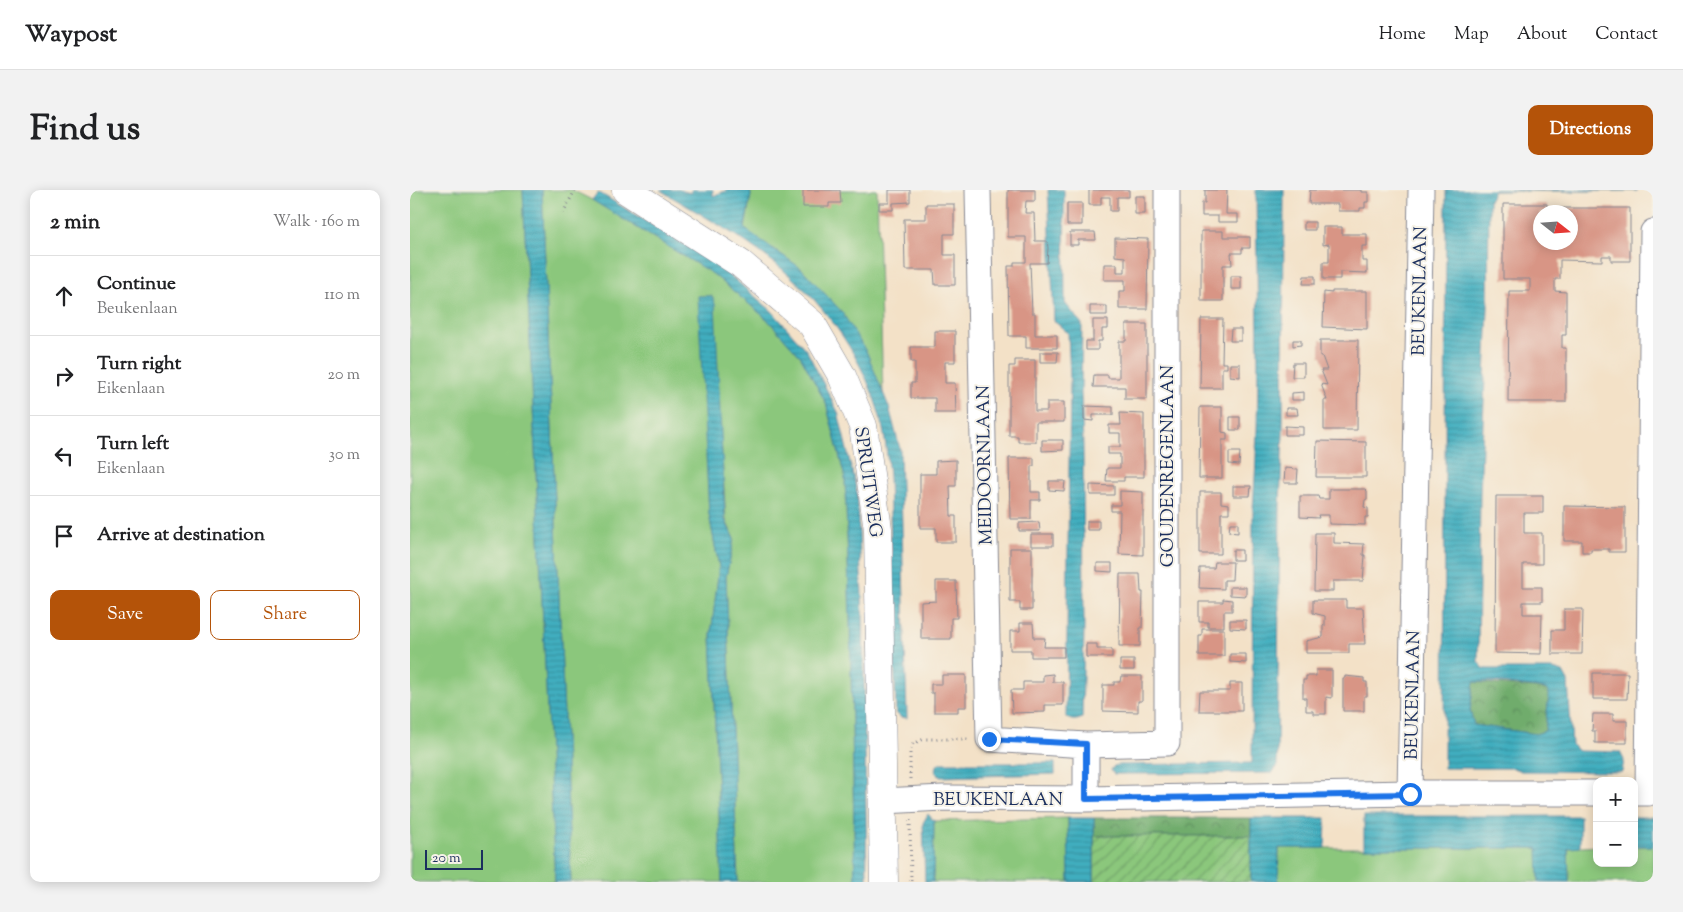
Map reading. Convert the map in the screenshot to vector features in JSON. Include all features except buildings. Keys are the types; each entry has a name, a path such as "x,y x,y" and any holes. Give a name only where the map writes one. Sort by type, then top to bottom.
{"main road":[{"name":"SPRUITWEG","path":"626,190 741,264 812,324 842,376 863,426 878,530 884,882"}],"street":[{"name":"MEIDOORNLAAN","path":"978,190 989,739"},
{"name":"GOUDENREGENLAAN","path":"1086,744 1167,743 1167,190"},
{"name":"BEUKENLAAN","path":"883,801 943,798 1086,799 1410,794 1421,190"},
{"path":"1638,794 1648,794 1653,232"},
{"path":"989,739 1086,744 1086,799"},
{"path":"1410,794 1593,794"}],"path":[{"path":"563,213 575,190"},
{"path":"934,738 989,739"}],"green space":[{"path":"410,190 523,190 555,882 410,882"},
{"path":"542,190 572,190 592,200 713,274 767,319 801,357 826,403 845,478 850,617 855,882 738,882 726,577 734,539 726,520 712,296 699,296 709,514 719,567 711,635 722,882 571,882"},
{"path":"750,190 877,190 883,394 867,353 802,269 745,229 751,195"},
{"path":"1474,682 1546,689 1549,694 1545,731 1536,734 1474,725 1470,710"},
{"path":"1068,818 1069,882 933,882 934,821"},
{"path":"1094,818 1251,818 1251,836 1094,836"},
{"path":"1094,836 1251,836 1251,882 1094,882"},
{"path":"1593,846 1593,867 1638,867 1638,846 1653,846 1653,882 1569,882 1568,848"},
{"path":"1279,848 1539,848 1539,882 1278,882"}],"water":[{"path":"523,190 542,190 571,882 555,882"},
{"path":"660,190 679,190 691,193 691,190 713,190 713,196 728,190 750,190 751,195 745,229 802,269 842,312 867,353 889,407 900,449 907,718 900,717 896,713 889,477 885,443 878,410 861,367 836,327 822,309 790,276 745,242"},
{"path":"1048,190 1064,190 1065,303 1082,324 1084,629 1082,718 1076,720 1066,717 1070,380 1068,333 1054,321"},
{"path":"1256,190 1284,190 1283,434 1280,504 1277,767 1272,773 1114,774 1111,770 1114,766 1118,765 1252,763 1253,509 1258,390"},
{"path":"1446,190 1638,190 1494,191 1489,200 1488,308 1480,494 1478,662 1485,669 1553,669 1563,672 1568,681 1572,745 1578,751 1620,752 1624,760 1622,772 1521,771 1513,768 1444,768","holes":["1474,682 1494,682 1546,689 1549,694 1545,731 1536,734 1474,725 1470,710"]},
{"path":"598,192 718,265 772,311 807,351 838,412 857,492 863,616 867,882 855,882 850,617 845,478 826,403 801,357 767,319 713,274 592,200"},
{"path":"698,296 712,296 715,304 725,520 734,539 726,577 738,882 722,882 711,635 719,567 709,514"},
{"path":"939,763 1055,763 1055,774 940,777 935,769"},
{"path":"928,814 934,821 933,882 925,882 923,823"},
{"path":"1364,816 1580,816 1580,847 1568,848 1569,882 1539,882 1538,848 1364,848"},
{"path":"1638,817 1653,817 1653,846 1638,846"},
{"path":"1068,818 1094,818 1094,882 1069,882"},
{"path":"1251,818 1326,818 1325,848 1279,848 1278,882 1251,882"}],"route":[{"path":"989,739 1086,744 1086,799 1410,794"}]}
